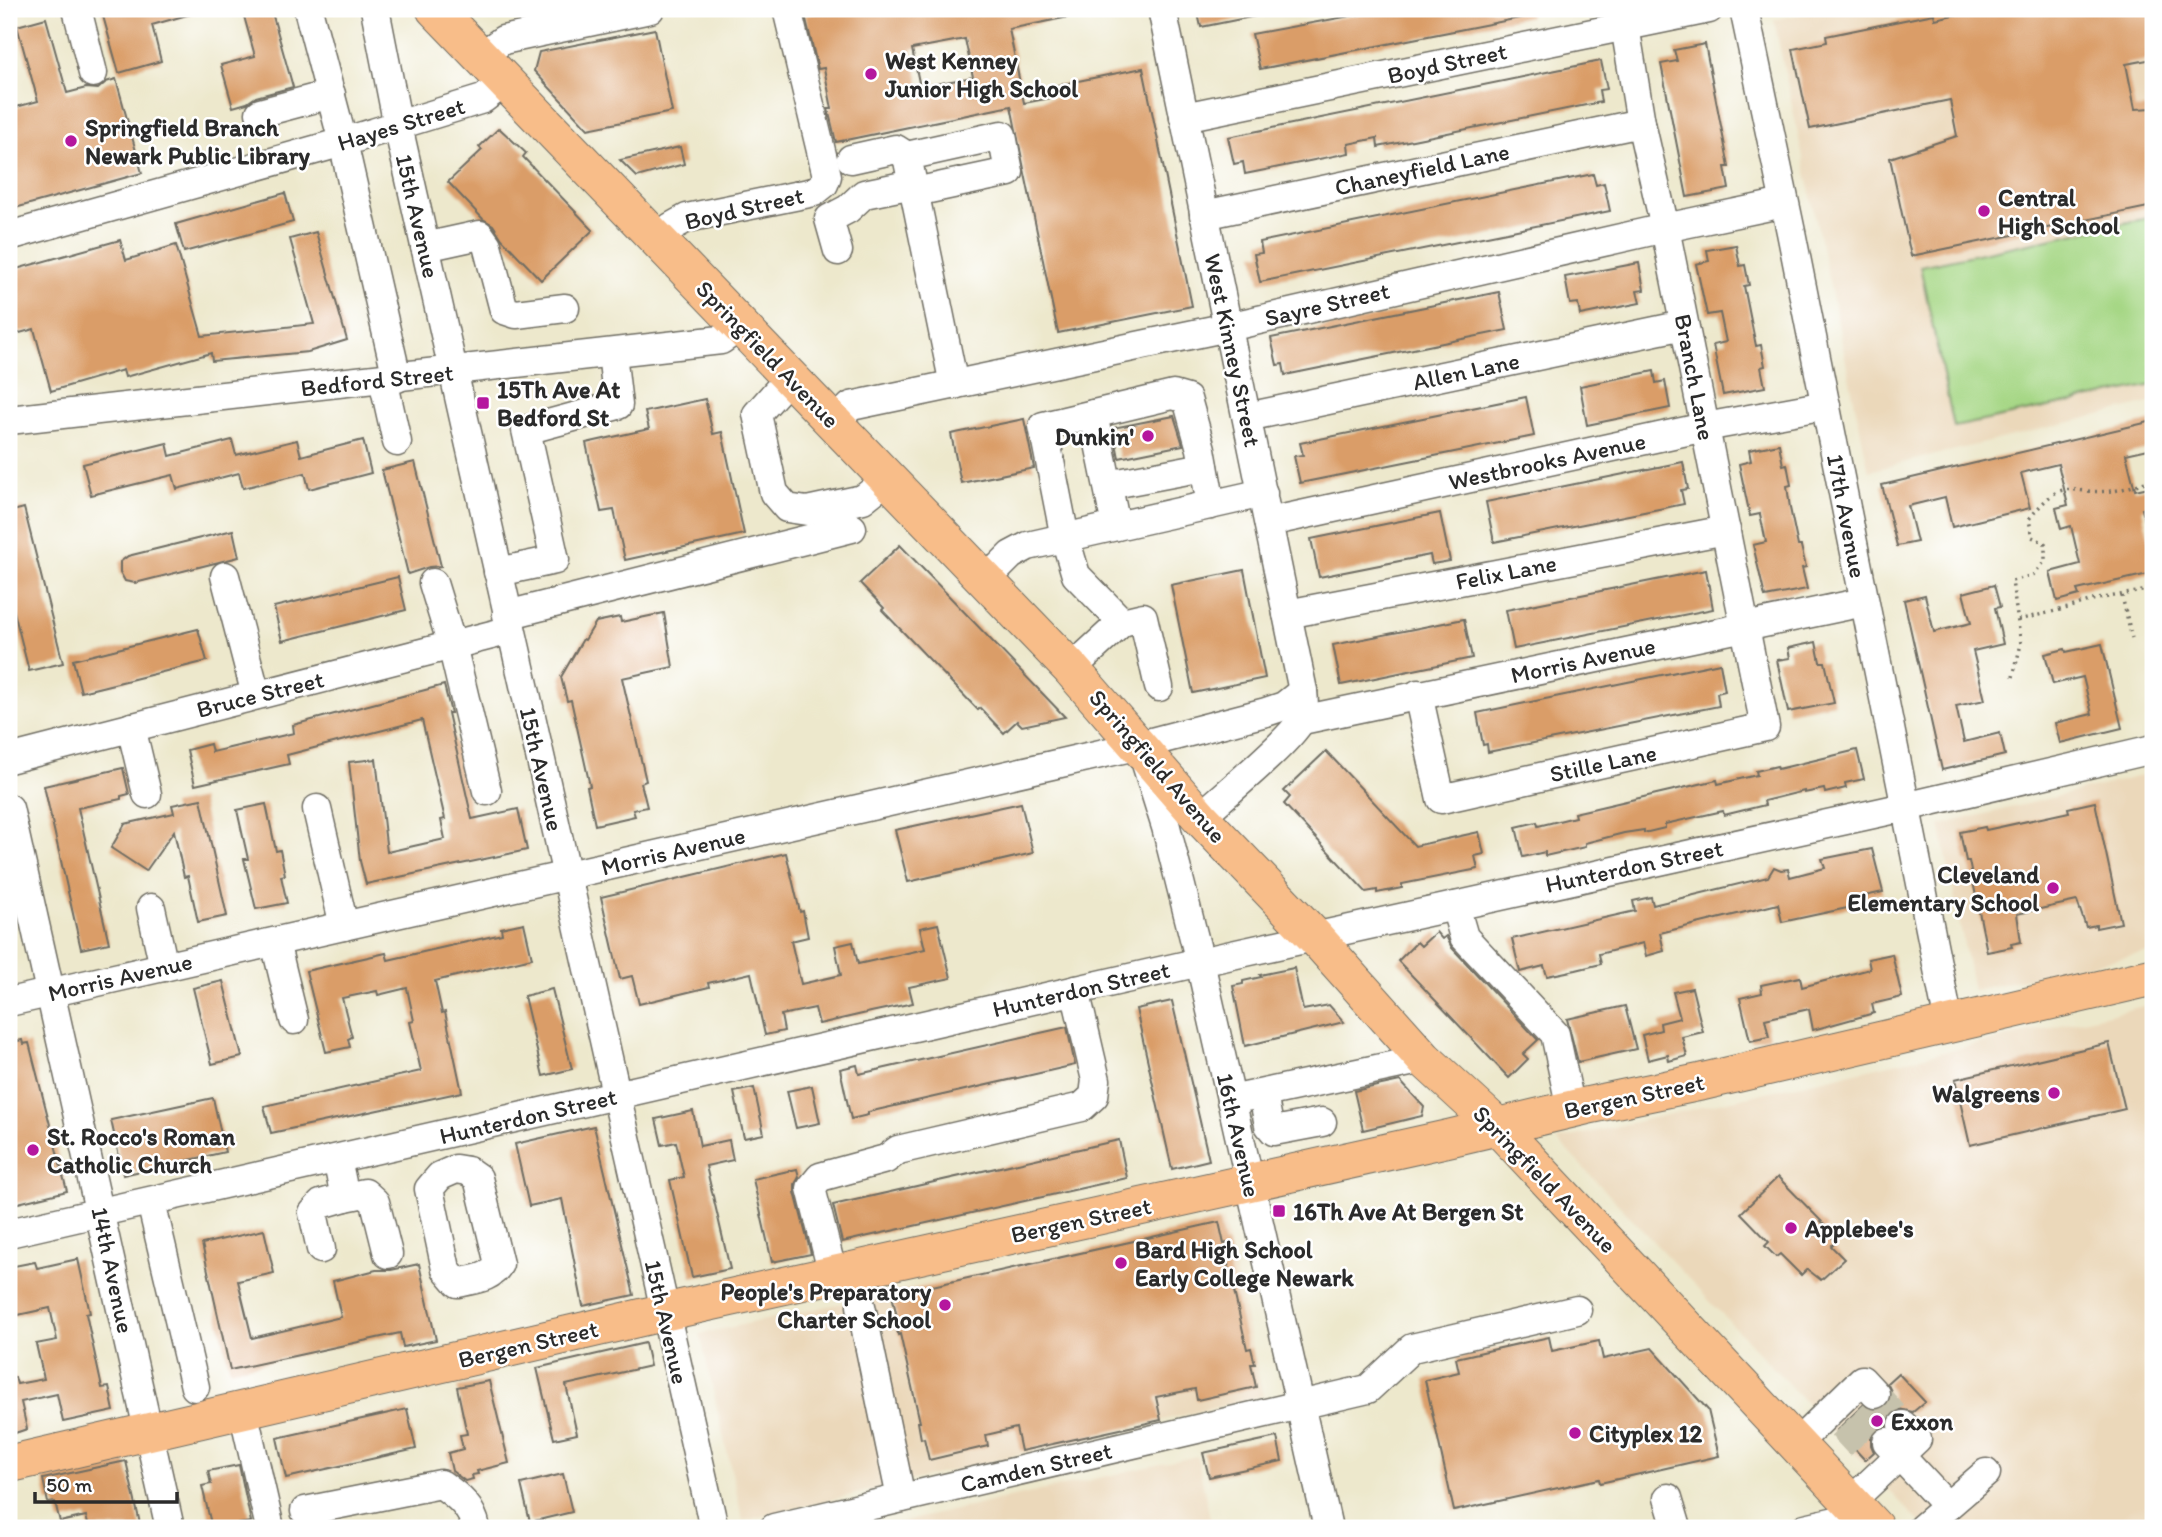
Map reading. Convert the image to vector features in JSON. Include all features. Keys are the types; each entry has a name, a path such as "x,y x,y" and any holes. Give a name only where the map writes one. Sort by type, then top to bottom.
{"main road":[{"name":"Springfield Avenue","path":"435,9 1071,669 1200,817 1315,937 1424,1059 1497,1126 1862,1515"},
{"name":"Bergen Street","path":"9,1464 665,1312 1702,1082 2153,977"}],"street":[{"path":"77,9 93,73"},
{"path":"308,9 343,142 390,378 397,442"},
{"name":"15th Avenue","path":"375,9 425,247 714,1528"},
{"name":"Hayes Street","path":"9,236 343,142 483,99 503,40 650,9"},
{"name":"Boyd Street","path":"658,240 671,227 687,218 814,191 824,184 827,176 787,9"},
{"name":"West Kinney Street","path":"1162,9 1303,691"},
{"name":"Boyd Street","path":"1184,117 1709,9"},
{"name":"17th Avenue","path":"1744,9 1950,1024"},
{"name":"Branch Lane","path":"1625,26 1641,123 1665,228 1765,727"},
{"path":"260,113 331,94"},
{"name":"Chaneyfield Lane","path":"1204,215 1641,123"},
{"path":"838,251 829,219 848,209 864,194 1009,172 1002,135 907,156 896,149 851,159"},
{"path":"907,156 954,385"},
{"name":"Sayre Street","path":"834,423 851,406 1228,327 1784,203"},
{"path":"425,247 474,235 482,236 487,245 500,304 504,310 516,314 565,308"},
{"name":"Allen Lane","path":"1247,416 1684,325"},
{"name":"Bedford Street","path":"9,420 721,340 741,326"},
{"path":"498,572 555,560 526,430 618,405 612,353"},
{"path":"790,377 757,414 774,493 782,504 800,511 863,499 888,479"},
{"path":"1122,622 1076,575 1065,538 1042,426 1173,395 1187,398 1211,505"},
{"name":"Westbrooks Avenue","path":"1269,522 1705,427 1826,405"},
{"path":"1098,413 1116,526"},
{"path":"1108,485 1202,458"},
{"path":"986,580 1011,555 1028,546 1263,493"},
{"name":"Bruce Street","path":"9,759 452,645 509,623 852,528"},
{"name":"Felix Lane","path":"1287,614 1726,530"},
{"path":"225,576 256,695"},
{"path":"433,583 452,645 487,792"},
{"name":"Morris Avenue","path":"1302,720 1864,602"},
{"path":"1071,669 1122,622 1143,617 1160,687"},
{"path":"1200,817 1288,737 1302,720 1303,691"},
{"name":"Morris Avenue","path":"9,1002 1140,745 1266,712 1294,700 1303,691"},
{"name":"Stille Lane","path":"1418,694 1441,799 1765,727"},
{"path":"131,727 147,794"},
{"name":"16th Avenue","path":"1140,745 1166,827 1200,962 1328,1528"},
{"name":"Hunterdon Street","path":"9,1233 1075,990 1905,807 2153,749"},
{"name":"14th Avenue","path":"9,808 48,993 101,1213 170,1528"},
{"path":"317,809 344,926"},
{"path":"1455,906 1464,937 1555,1034 1571,1109"},
{"path":"151,908 164,967"},
{"path":"275,942 294,1020"},
{"path":"833,1275 811,1188 820,1177 886,1159 898,1150 1083,1107 1094,1096 1096,1080 1075,990"},
{"path":"1231,1100 1424,1059"},
{"path":"1312,1084 1331,1164"},
{"path":"1263,1095 1269,1125 1274,1131 1322,1122"},
{"path":"452,1133 456,1169"},
{"path":"337,1159 345,1198"},
{"path":"321,1249 313,1213 321,1204 365,1193 375,1202 388,1254"},
{"path":"151,1202 195,1387"},
{"path":"860,1306 901,1498"},
{"name":"Camden Street","path":"774,1528 1368,1389 1412,1348 1577,1311"},
{"path":"1796,1444 1849,1408"},
{"path":"243,1410 270,1528"},
{"path":"1805,1528 1862,1515 1888,1450 1947,1506"},
{"path":"1922,1528 1986,1473"},
{"path":"305,1511 441,1484 460,1497 474,1516 476,1528"},
{"path":"1668,1498 1677,1528"}],"path":[{"path":"2013,677 2021,645 2012,581 2034,575 2045,561 2045,543 2032,537 2029,519 2046,498 2067,488 2111,491 2153,480"},
{"path":"2018,620 2092,600 2153,589"},
{"path":"2122,596 2132,638"}],"shaded area":[{"name":"Central High School","path":"1826,9 2153,9 2153,402 1869,471 1774,20"},
{"name":"Cleveland Elementary School","path":"2153,773 2153,951 1973,990 1940,825"},
{"path":"2153,1004 2153,1528 1925,1528 1557,1140"},
{"path":"1223,1220 1263,1396 743,1521 700,1334"},
{"path":"1197,1456 1212,1528 875,1528"}],"green space":[{"path":"2153,217 2153,385 1954,427 1920,266"}],"building":[{"path":"101,9 193,9 194,13 152,25 161,61 119,73"},
{"path":"242,9 271,9 293,87 256,97 233,107 221,65 255,56"},
{"path":"835,9 1073,9 1074,16 1009,29 1024,103 1056,97 1053,86 1143,68 1192,306 1058,333 1011,106 836,142 828,109 832,109 824,68 818,69 805,15","holes":["965,39 973,77 920,87 912,49"]},
{"path":"1197,9 1255,9 1256,16 1201,27"},
{"path":"1388,9 1529,9 1530,16 1260,69 1252,34"},
{"path":"1972,9 2153,9 2153,59 2126,64 2135,109 2153,108 2153,206 1911,256 1890,158 1957,136 1950,100 1810,129 1793,49 1827,42 1826,36 1934,14 1935,19"},
{"name":"Springfield Branch Newark Public Library","path":"46,18 67,93 86,88 98,89 106,82 116,79 142,173 15,208 9,186 9,109 38,101 17,26"},
{"path":"655,29 672,112 588,129 534,71 539,52"},
{"path":"1705,44 1729,167 1725,167 1729,189 1687,197 1661,64 1677,61 1674,50"},
{"path":"1601,61 1607,89 1599,90 1601,102 1378,147 1377,138 1348,144 1349,153 1245,174 1243,162 1234,164 1228,137"},
{"path":"499,128 526,153 523,157 593,230 541,280 502,239 493,225 483,219 448,182 482,150 479,147"},
{"path":"680,147 684,164 637,177 620,160"},
{"path":"1593,174 1596,185 1604,183 1610,211 1260,282 1254,254 1262,253 1260,242"},
{"path":"285,193 293,222 184,252 176,224"},
{"path":"316,232 347,340 308,352 212,361 211,353 125,377 123,370 51,391 34,329 9,336 9,271 120,240 126,260 176,245 202,336 314,324 290,239"},
{"path":"1736,245 1740,266 1745,265 1749,285 1744,286 1756,346 1761,345 1765,387 1723,395 1713,345 1726,342 1720,313 1707,315 1696,264 1709,261 1707,250"},
{"path":"1639,263 1644,290 1637,291 1640,303 1580,315 1578,303 1570,304 1565,277"},
{"path":"1499,292 1507,330 1285,375 1283,364 1277,365 1271,338"},
{"path":"1654,371 1656,383 1665,381 1670,408 1587,425 1580,386"},
{"path":"1526,397 1534,436 1300,483 1294,456 1303,455 1300,443"},
{"path":"705,399 713,434 722,432 744,534 625,560 614,510 601,512 586,443 649,429 645,412"},
{"name":"Dunkin'","path":"1174,416 1183,445 1119,458 1113,428"},
{"path":"1024,419 1034,468 961,483 951,434"},
{"path":"2153,421 2153,448 2126,454 2135,490 2149,487 2153,504 2142,509 2153,555 2153,573 2077,590 2079,595 2057,601 2050,572 2080,564 2071,526 2061,529 2056,508 2068,505 2058,464 2021,473 2030,508 1952,527 1945,497 1908,506 1917,542 1897,546 1882,485"},
{"path":"232,440 236,455 297,440 301,456 363,440 371,473 309,489 305,473 243,488 239,473 177,489 173,475 91,495 83,464 167,443 170,456"},
{"path":"1779,444 1783,465 1787,464 1791,485 1787,486 1790,508 1798,546 1801,546 1806,567 1802,568 1807,589 1765,597 1753,545 1766,542 1760,514 1750,516 1739,464 1751,461 1749,450"},
{"path":"415,462 441,566 408,574 382,470"},
{"path":"1683,462 1688,489 1681,490 1684,504 1494,542 1486,502"},
{"path":"24,508 63,663 29,671 9,592 9,512"},
{"path":"1440,513 1450,561 1432,564 1430,555 1319,577 1311,539"},
{"path":"233,530 239,557 135,583 125,581 120,572 120,562 128,556"},
{"path":"900,545 1065,717 1022,726 1017,721 1004,733 980,708 978,710 882,610 884,608 860,583"},
{"path":"1244,570 1265,678 1193,693 1171,585"},
{"path":"1706,570 1713,609 1514,649 1506,610"},
{"path":"398,577 406,610 282,641 274,607"},
{"path":"1994,585 2000,607 1995,608 2003,644 1973,651 1985,700 1956,706 1964,742 2000,733 2005,755 1942,770 1904,600 1925,595 1934,632 1971,623 1963,593"},
{"path":"664,613 673,667 622,678 646,781 641,783 647,807 633,810 635,816 595,825 587,787 590,786 571,700 567,701 561,677 596,622 620,617 621,622"},
{"path":"1464,619 1472,658 1341,685 1333,645"},
{"path":"198,629 207,661 81,692 73,660"},
{"path":"1816,642 1820,662 1825,662 1834,703 1788,712 1777,660 1790,658 1788,648"},
{"path":"2102,644 2122,728 2060,743 2055,723 2092,714 2083,677 2053,684 2045,654"},
{"path":"1720,663 1725,691 1717,693 1719,706 1488,752 1487,744 1483,745 1477,713"},
{"path":"444,685 472,819 518,809 527,850 366,884 360,861 349,762 376,759 387,852 445,839 441,820 445,819 422,720 287,755 289,764 195,785 187,750 210,744 212,752 294,733 293,725"},
{"path":"1857,750 1864,779 1845,783 1846,788 1825,793 1824,789 1804,791 1764,801 1765,805 1724,815 1723,811 1665,824 1665,828 1644,833 1644,830 1624,833 1585,843 1585,847 1545,856 1545,852 1523,857 1516,827 1537,822 1538,826 1575,817 1574,813 1717,780 1718,784 1757,775 1756,771 1777,766 1778,769"},
{"path":"1326,751 1415,846 1479,832 1484,854 1475,856 1478,869 1402,884 1402,888 1377,893 1377,890 1366,892 1284,804 1290,797 1284,791"},
{"path":"123,768 129,794 121,796 121,799 78,808 109,943 81,949 44,786"},
{"path":"201,799 227,916 198,922 174,831 146,871 111,848 125,824 174,813 172,805"},
{"path":"2095,802 2121,923 2096,928 2096,925 2086,927 2077,901 2017,914 2021,942 2011,944 2012,947 1987,952 1969,861 1966,861 1960,832 1985,827 1986,830 2069,812 2068,808"},
{"path":"1021,803 1033,853 908,882 895,830"},
{"path":"266,804 276,851 280,850 285,875 281,876 287,903 256,909 244,859 248,859 237,810"},
{"path":"1872,849 1883,892 1851,899 1852,907 1782,922 1778,904 1660,933 1664,951 1646,956 1643,943 1599,954 1601,964 1576,970 1547,976 1544,966 1520,972 1512,939 1635,911 1633,901 1651,897 1653,905 1768,877 1774,867 1788,869 1790,877 1825,868 1822,859"},
{"path":"786,853 808,937 791,941 801,984 841,975 835,946 853,942 858,964 925,949 920,928 938,924 951,978 909,987 913,1003 819,1024 815,1008 781,1015 784,1031 765,1035 751,973 708,983 709,987 639,1004 632,976 620,979 601,897"},
{"path":"524,923 532,958 435,981 442,1013 445,1012 462,1092 271,1133 264,1106 421,1071 410,1022 414,1021 407,988 378,995 377,991 342,998 352,1037 348,1039 350,1047 326,1052 306,971 386,953 388,960 502,934 501,928"},
{"path":"1436,932 1442,939 1446,936 1452,948 1538,1040 1523,1054 1528,1059 1509,1078 1398,961 1417,942 1421,946"},
{"path":"1892,954 1902,997 1872,1004 1874,1013 1813,1030 1809,1009 1765,1019 1769,1037 1750,1041 1740,998 1762,993 1761,985 1800,977 1802,987 1870,969 1868,959"},
{"path":"1294,968 1303,1010 1329,1005 1344,1022 1245,1046 1233,986 1261,977 1260,975"},
{"path":"223,981 242,1057 212,1064 193,988"},
{"path":"1692,988 1703,1032 1682,1037 1687,1056 1669,1061 1668,1055 1648,1060 1642,1035 1661,1030 1660,1023 1680,1018 1673,992"},
{"path":"552,989 572,1069 543,1076 524,996"},
{"path":"1172,1001 1209,1160 1172,1169 1136,1009"},
{"path":"1625,1006 1636,1049 1578,1062 1567,1019"},
{"path":"1067,1027 1075,1065 868,1112 868,1115 851,1119 840,1069 857,1065 859,1074"},
{"name":"St. Rocco's Roman Catholic Church","path":"22,1040 23,1044 29,1043 67,1191 14,1204 9,1182 9,1043"},
{"path":"2109,1043 2125,1109 1970,1145 1955,1079"},
{"path":"1400,1081 1424,1107 1422,1116 1363,1130 1354,1091"},
{"path":"812,1086 820,1123 796,1128 787,1091"},
{"path":"754,1088 764,1134 744,1138 734,1092"},
{"path":"213,1098 225,1152 123,1175 111,1120"},
{"path":"693,1111 700,1146 729,1140 733,1160 706,1166 730,1269 692,1277 670,1180 684,1177 676,1142 662,1145 656,1119"},
{"path":"594,1126 634,1295 583,1306 562,1199 529,1206 515,1144"},
{"path":"1119,1140 1127,1178 842,1242 833,1205"},
{"path":"797,1169 799,1177 795,1192 811,1254 772,1262 753,1179"},
{"name":"Applebee's","path":"1778,1177 1827,1227 1824,1230 1836,1241 1831,1246 1844,1259 1821,1280 1807,1269 1801,1275 1780,1254 1776,1257 1765,1246 1769,1242 1741,1213"},
{"path":"1219,1222 1231,1259 1227,1260 1247,1349 1251,1348 1255,1364 1251,1364 1256,1387 1197,1400 1195,1389 1156,1397 1161,1420 1021,1451 1016,1428 986,1435 988,1446 929,1460 924,1438 921,1439 920,1422 894,1318 897,1317 892,1295"},
{"path":"264,1230 274,1273 238,1281 252,1338 341,1317 333,1281 376,1270 419,1264 436,1340 403,1347 400,1333 230,1370 202,1244"},
{"path":"78,1259 90,1313 86,1314 102,1388 109,1387 114,1411 63,1422 57,1394 21,1402 27,1429 9,1435 9,1377 15,1377 17,1384 44,1379 36,1344 57,1340 50,1308 9,1317 9,1267 35,1262 37,1268"},
{"name":"Cityplex 12","path":"1549,1337 1552,1351 1599,1341 1603,1359 1652,1348 1708,1410 1719,1456 1600,1483 1599,1479 1454,1511 1425,1380 1459,1372 1456,1358"},
{"path":"645,1343 650,1366 566,1385 577,1434 554,1439 537,1368"},
{"name":"Exxon","path":"1898,1373 1925,1402 1913,1412 1899,1409 1892,1413 1887,1426 1876,1429 1871,1437 1874,1452 1865,1460 1837,1430 1863,1405 1869,1410 1887,1406 1891,1391 1887,1383"},
{"path":"489,1381 509,1463 477,1471 478,1474 472,1475 473,1479 465,1481 452,1471 448,1453 463,1449 460,1435 467,1434 457,1387"},
{"path":"407,1409 416,1449 286,1478 277,1438"},
{"path":"1277,1437 1282,1461 1209,1477 1203,1453"},
{"path":"126,1461 141,1528 89,1528 86,1516 60,1522 55,1502 48,1503 43,1479"},
{"path":"239,1465 251,1522 212,1528 202,1486 211,1484 208,1471"},
{"path":"563,1474 572,1512 530,1522 521,1484"}],"tunnel":[{"path":"1875,1394 1903,1425"},
{"path":"1857,1411 1886,1441"},
{"path":"1841,1426 1869,1456"}],"place":[{"name":"West Kenney Junior High School","path":"871,74"},
{"name":"Springfield Branch Newark Public Library","path":"71,141"},
{"name":"Central High School","path":"1984,211"},
{"name":"15Th Ave At Bedford St","path":"483,403"},
{"name":"Dunkin'","path":"1148,436"},
{"name":"Cleveland Elementary School","path":"2053,888"},
{"name":"Walgreens","path":"2054,1093"},
{"name":"St. Rocco's Roman Catholic Church","path":"33,1150"},
{"name":"16Th Ave At Bergen St","path":"1279,1211"},
{"name":"Applebee's","path":"1791,1228"},
{"name":"Bard High School Early College Newark","path":"1121,1263"},
{"name":"People's Preparatory Charter School","path":"945,1305"},
{"name":"Exxon","path":"1877,1421"},
{"name":"Cityplex 12","path":"1575,1433"}]}
